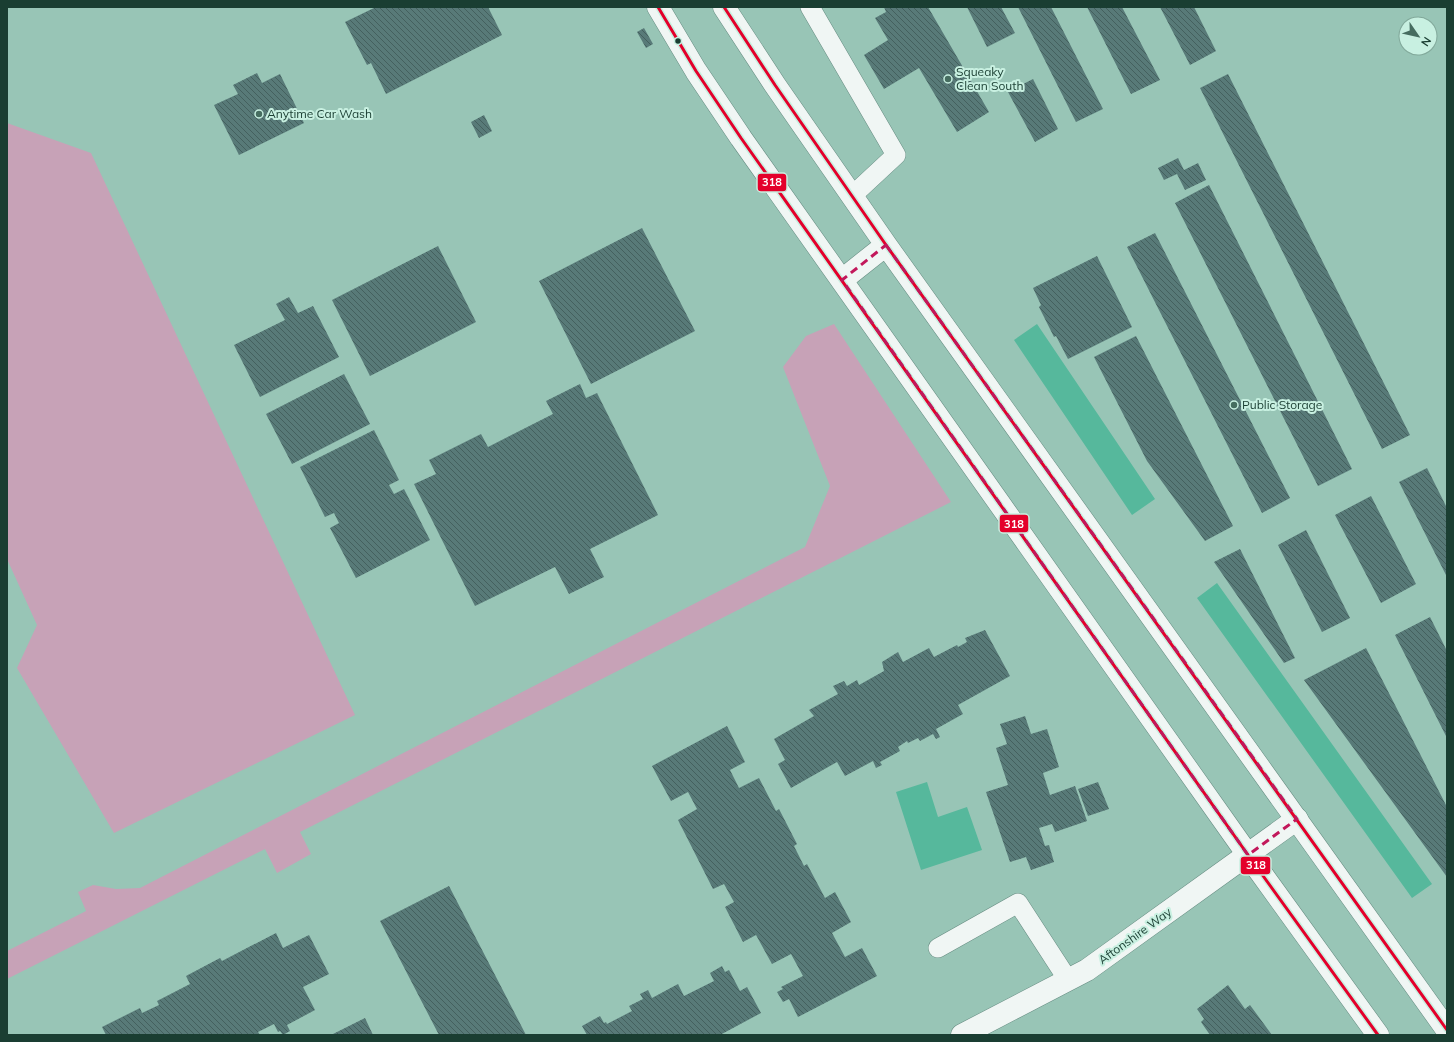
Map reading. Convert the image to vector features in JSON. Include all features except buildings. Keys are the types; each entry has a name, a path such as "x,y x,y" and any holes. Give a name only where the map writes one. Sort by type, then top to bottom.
{"main road":[{"path":"658,7 712,95 1248,855 1378,1035"},
{"path":"724,7 771,79 853,195 886,245 1447,1030"},
{"path":"842,280 886,245"},
{"name":"Aftonshire Way","path":"962,1035 1087,970 1297,819"}],"lane":[{"path":"810,7 896,155 853,195"},
{"path":"938,948 1018,903 1068,980"}],"highlighted area":[{"path":"886,245 1297,819 1248,855 842,280"}],"shaded area":[{"path":"7,123 91,153 355,715 114,833 17,668 37,625 7,559"},
{"path":"834,324 951,502 300,832 311,854 277,873 265,849 7,979 7,951 86,911 78,892 93,885 116,889 140,888 805,547 830,486 783,367 806,336"},
{"path":"1037,324 1155,499 1132,515 1014,340"},
{"path":"1217,583 1432,884 1412,898 1197,598"},
{"path":"927,782 938,817 967,807 982,850 921,870 896,792"}],"transit line":[{"name":"318","path":"658,7 696,71 741,138 1248,855 1378,1035"},
{"name":"318","path":"724,7 775,85 886,245 1447,1030"}],"place":[{"name":"Squeaky Clean South","path":"948,79"},
{"name":"Anytime Car Wash","path":"259,114"},
{"name":"Public Storage","path":"1234,405"}]}
